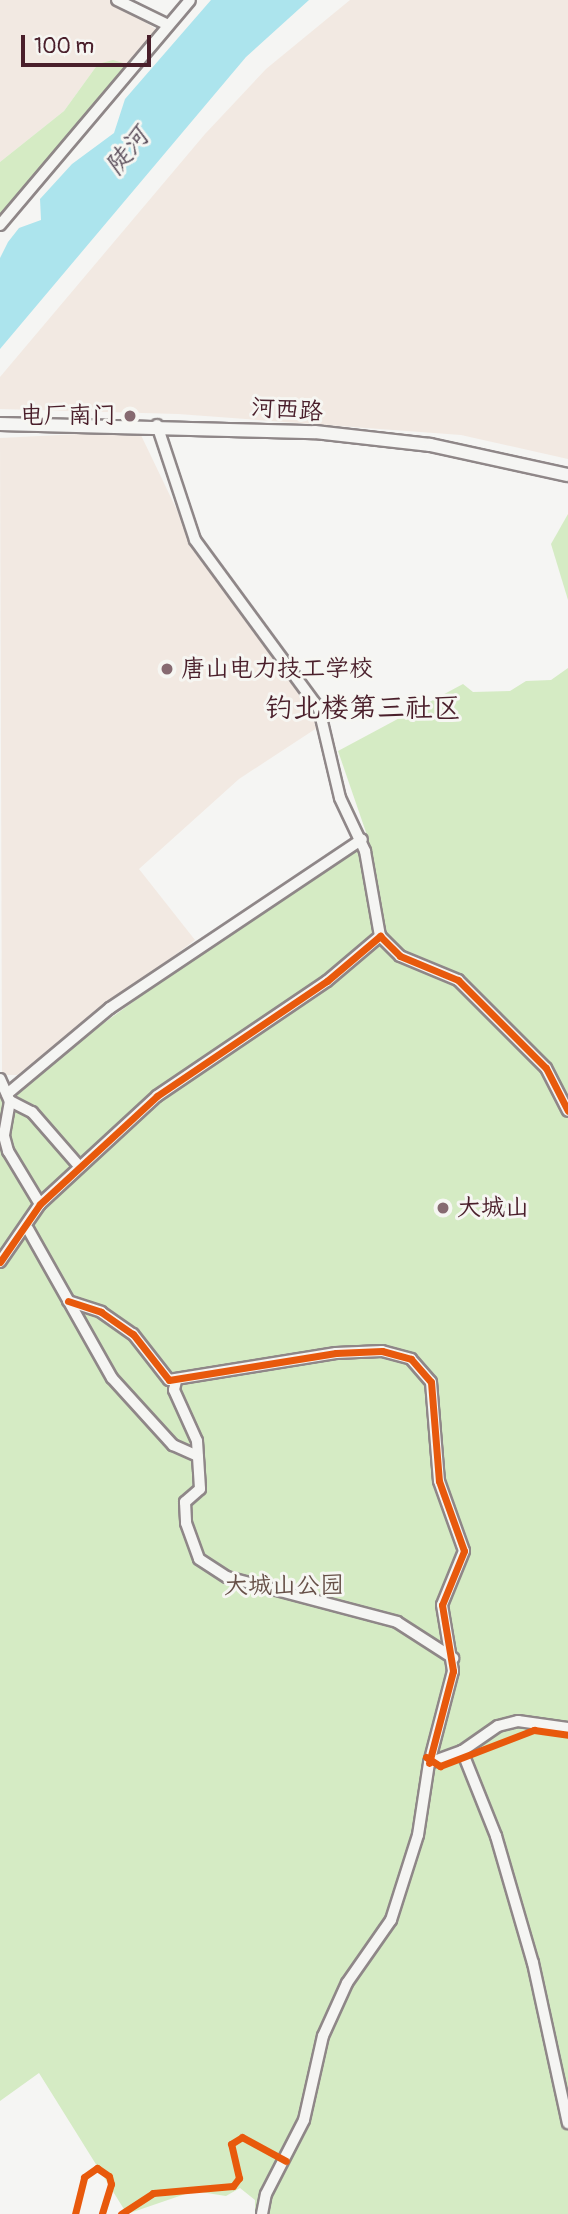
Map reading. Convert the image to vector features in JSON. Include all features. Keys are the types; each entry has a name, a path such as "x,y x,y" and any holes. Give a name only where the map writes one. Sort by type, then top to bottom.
{"street":[{"path":"117,0 168,25"},
{"path":"0,225 190,0"},
{"name":"河西路","path":"0,424 157,425 315,432 430,445 568,475"},
{"path":"157,425 195,540 319,709 340,798 362,839 380,936 400,956 458,980 546,1068 568,1111"},
{"path":"8,1098 110,1007 362,839"},
{"path":"0,1262 28,1229 40,1204 78,1165 157,1096 327,981 380,936"},
{"path":"0,1079 8,1098 4,1136 8,1151 40,1204"},
{"path":"8,1098 32,1112 78,1165"},
{"path":"28,1229 113,1378 173,1445 198,1456"},
{"path":"68,1301 101,1312 133,1334 162,1377 176,1381 336,1353 382,1351 411,1359 434,1391 439,1480 464,1551 442,1605 453,1658 429,1763 418,1835 391,1920 347,1983 323,2036 304,2120 266,2194 262,2214"},
{"path":"176,1381 198,1456 200,1489 186,1502 186,1512 199,1559 228,1577 397,1622 453,1658"},
{"path":"429,1763 462,1751 486,1731 518,1721 568,1728"},
{"path":"462,1751 496,1836 533,1963 568,2123"}],"shaded area":[{"path":"0,0 111,0 159,31 130,65 98,64 64,111 0,162"},
{"path":"350,0 568,0 568,459 461,435 178,414 0,409 0,377 205,134 266,69"},
{"name":"唐山电力技工学校","path":"139,431 199,556 326,722 239,779 139,869 195,940 17,1075 2,1075 0,438"}],"green space":[{"path":"113,60 130,65 0,218 0,162 64,111 98,64"},
{"path":"568,514 568,600 551,544"},
{"name":"大城山公园","path":"568,668 568,2214 255,2214 255,2200 240,2188 226,2196 194,2191 127,2214 39,2073 0,2101 0,1099 204,950 369,841 338,751 463,684 473,692 510,691 526,681 551,680"}],"water":[{"name":"陡河","path":"211,0 309,0 246,57 0,349 0,258 8,242 19,228 41,220 40,199 72,164 114,133 125,99"}],"cycle path":[{"path":"0,1262 40,1204 157,1096 327,981 380,936 400,956 458,980 546,1068 568,1111"},
{"path":"68,1301 101,1312 133,1334 169,1380 336,1353 382,1351 411,1359 431,1382 439,1481 464,1551 442,1605 453,1671 429,1763"},
{"path":"426,1757 440,1766 534,1730 568,1735"},
{"path":"121,2214 153,2193 233,2186 239,2178 231,2144 242,2137 286,2161"},
{"path":"75,2214 84,2177 97,2168 109,2176 111,2184 102,2214"}],"place":[{"name":"电厂南门","path":"130,416"},
{"name":"唐山电力技工学校","path":"167,669"},
{"name":"大城山","path":"443,1208"}],"district":[{"name":"钓北楼第三社区","path":"363,709"}]}
